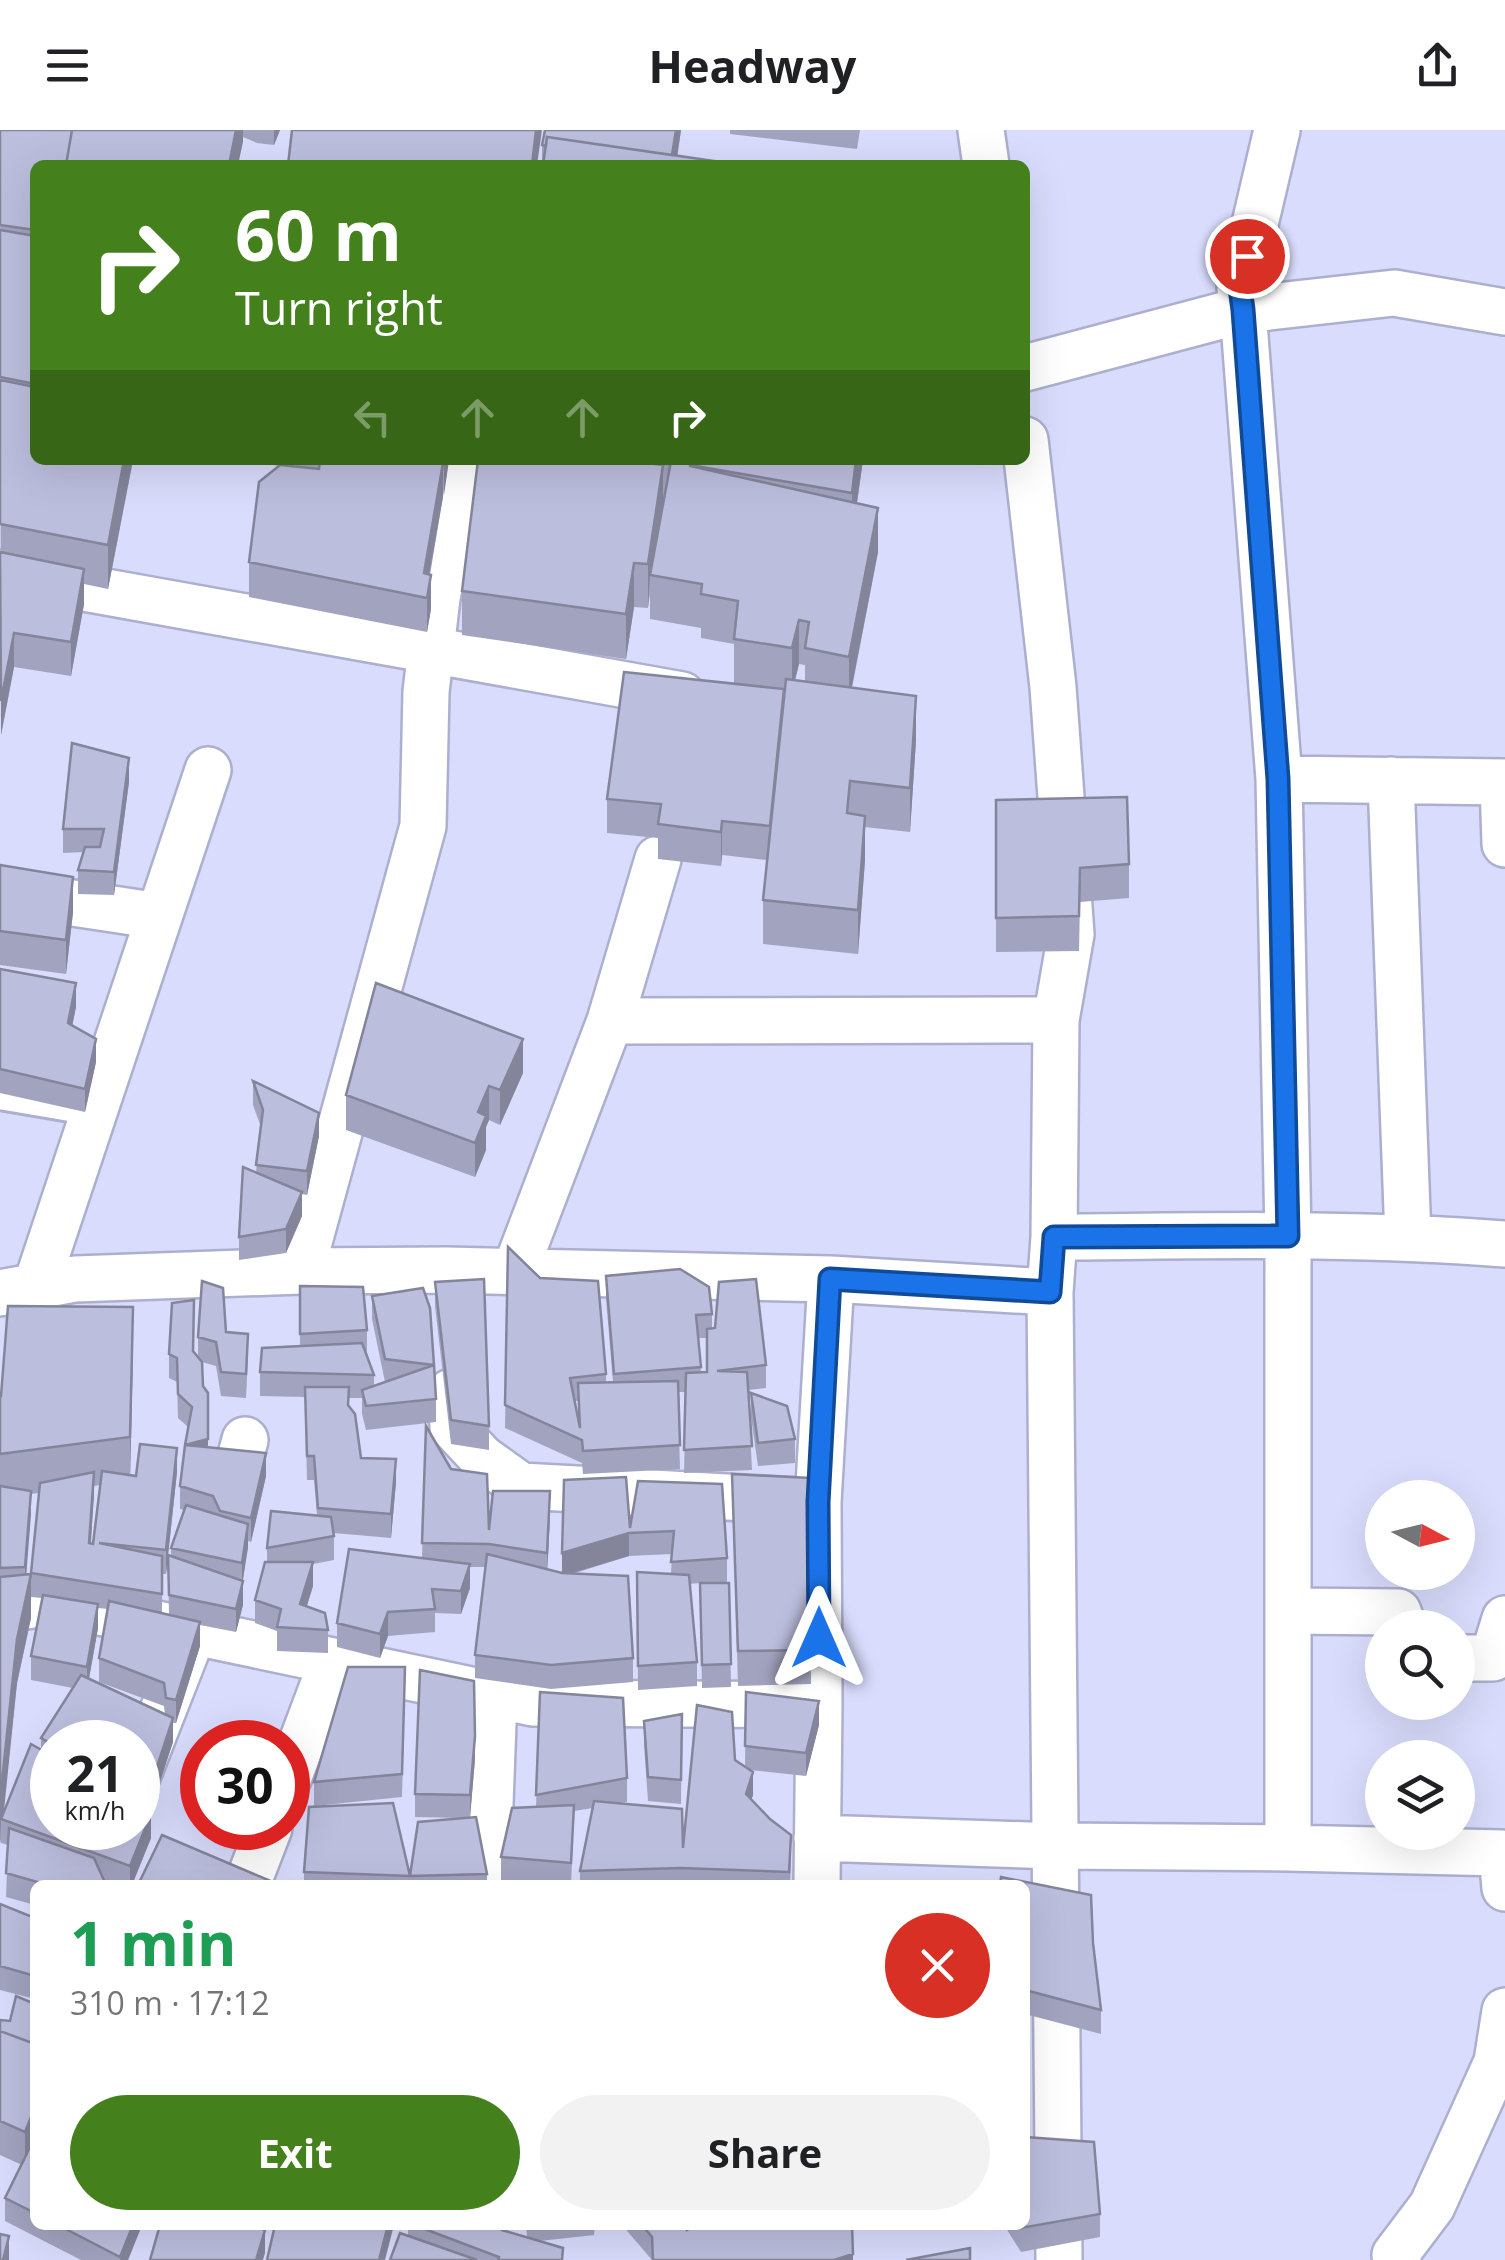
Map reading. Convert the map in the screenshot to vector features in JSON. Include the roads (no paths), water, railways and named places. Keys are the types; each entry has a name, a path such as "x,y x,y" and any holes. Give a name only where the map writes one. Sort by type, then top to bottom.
{"street":[{"path":"981,130 985,160"},
{"path":"1277,130 1240,288 1278,779 1288,1236 1288,1848"},
{"path":"1030,367 1243,310 1394,293 1505,312"},
{"path":"301,1272 423,826 426,692 437,598 462,465"},
{"path":"1028,465 1053,687 1072,934 1056,1020 1050,1292 1060,2260"},
{"path":"0,573 715,701"},
{"path":"18,1290 94,1114 208,770"},
{"path":"1278,779 1504,782 1505,844"},
{"path":"1391,780 1408,1238"},
{"path":"515,1270 610,1021 658,858"},
{"path":"0,892 160,916"},
{"path":"610,1021 1056,1020"},
{"path":"1054,1237 1288,1236 1505,1244"},
{"path":"18,1290 74,1280 301,1272 448,1309 515,1270 830,1279 1050,1292"},
{"path":"816,1880 818,1502 830,1279"},
{"path":"448,1309 453,1427 482,1458 521,1486 818,1502"},
{"path":"215,1551 245,1440"},
{"path":"0,1610 52,1602 198,1616 332,1662 534,1704 819,1705"},
{"path":"1288,1611 1365,1612"},
{"path":"159,1720 198,1616"},
{"path":"1475,1658 1493,1658 1505,1619"},
{"path":"310,1720 332,1662"},
{"path":"487,1880 494,1696"},
{"path":"818,1838 1502,1853 1505,1888"},
{"path":"249,1880 261,1850"},
{"path":"1398,2260 1395,2255 1432,2206 1497,2062 1505,2011"}],"lane":[{"path":"0,1098 94,1114"}]}
